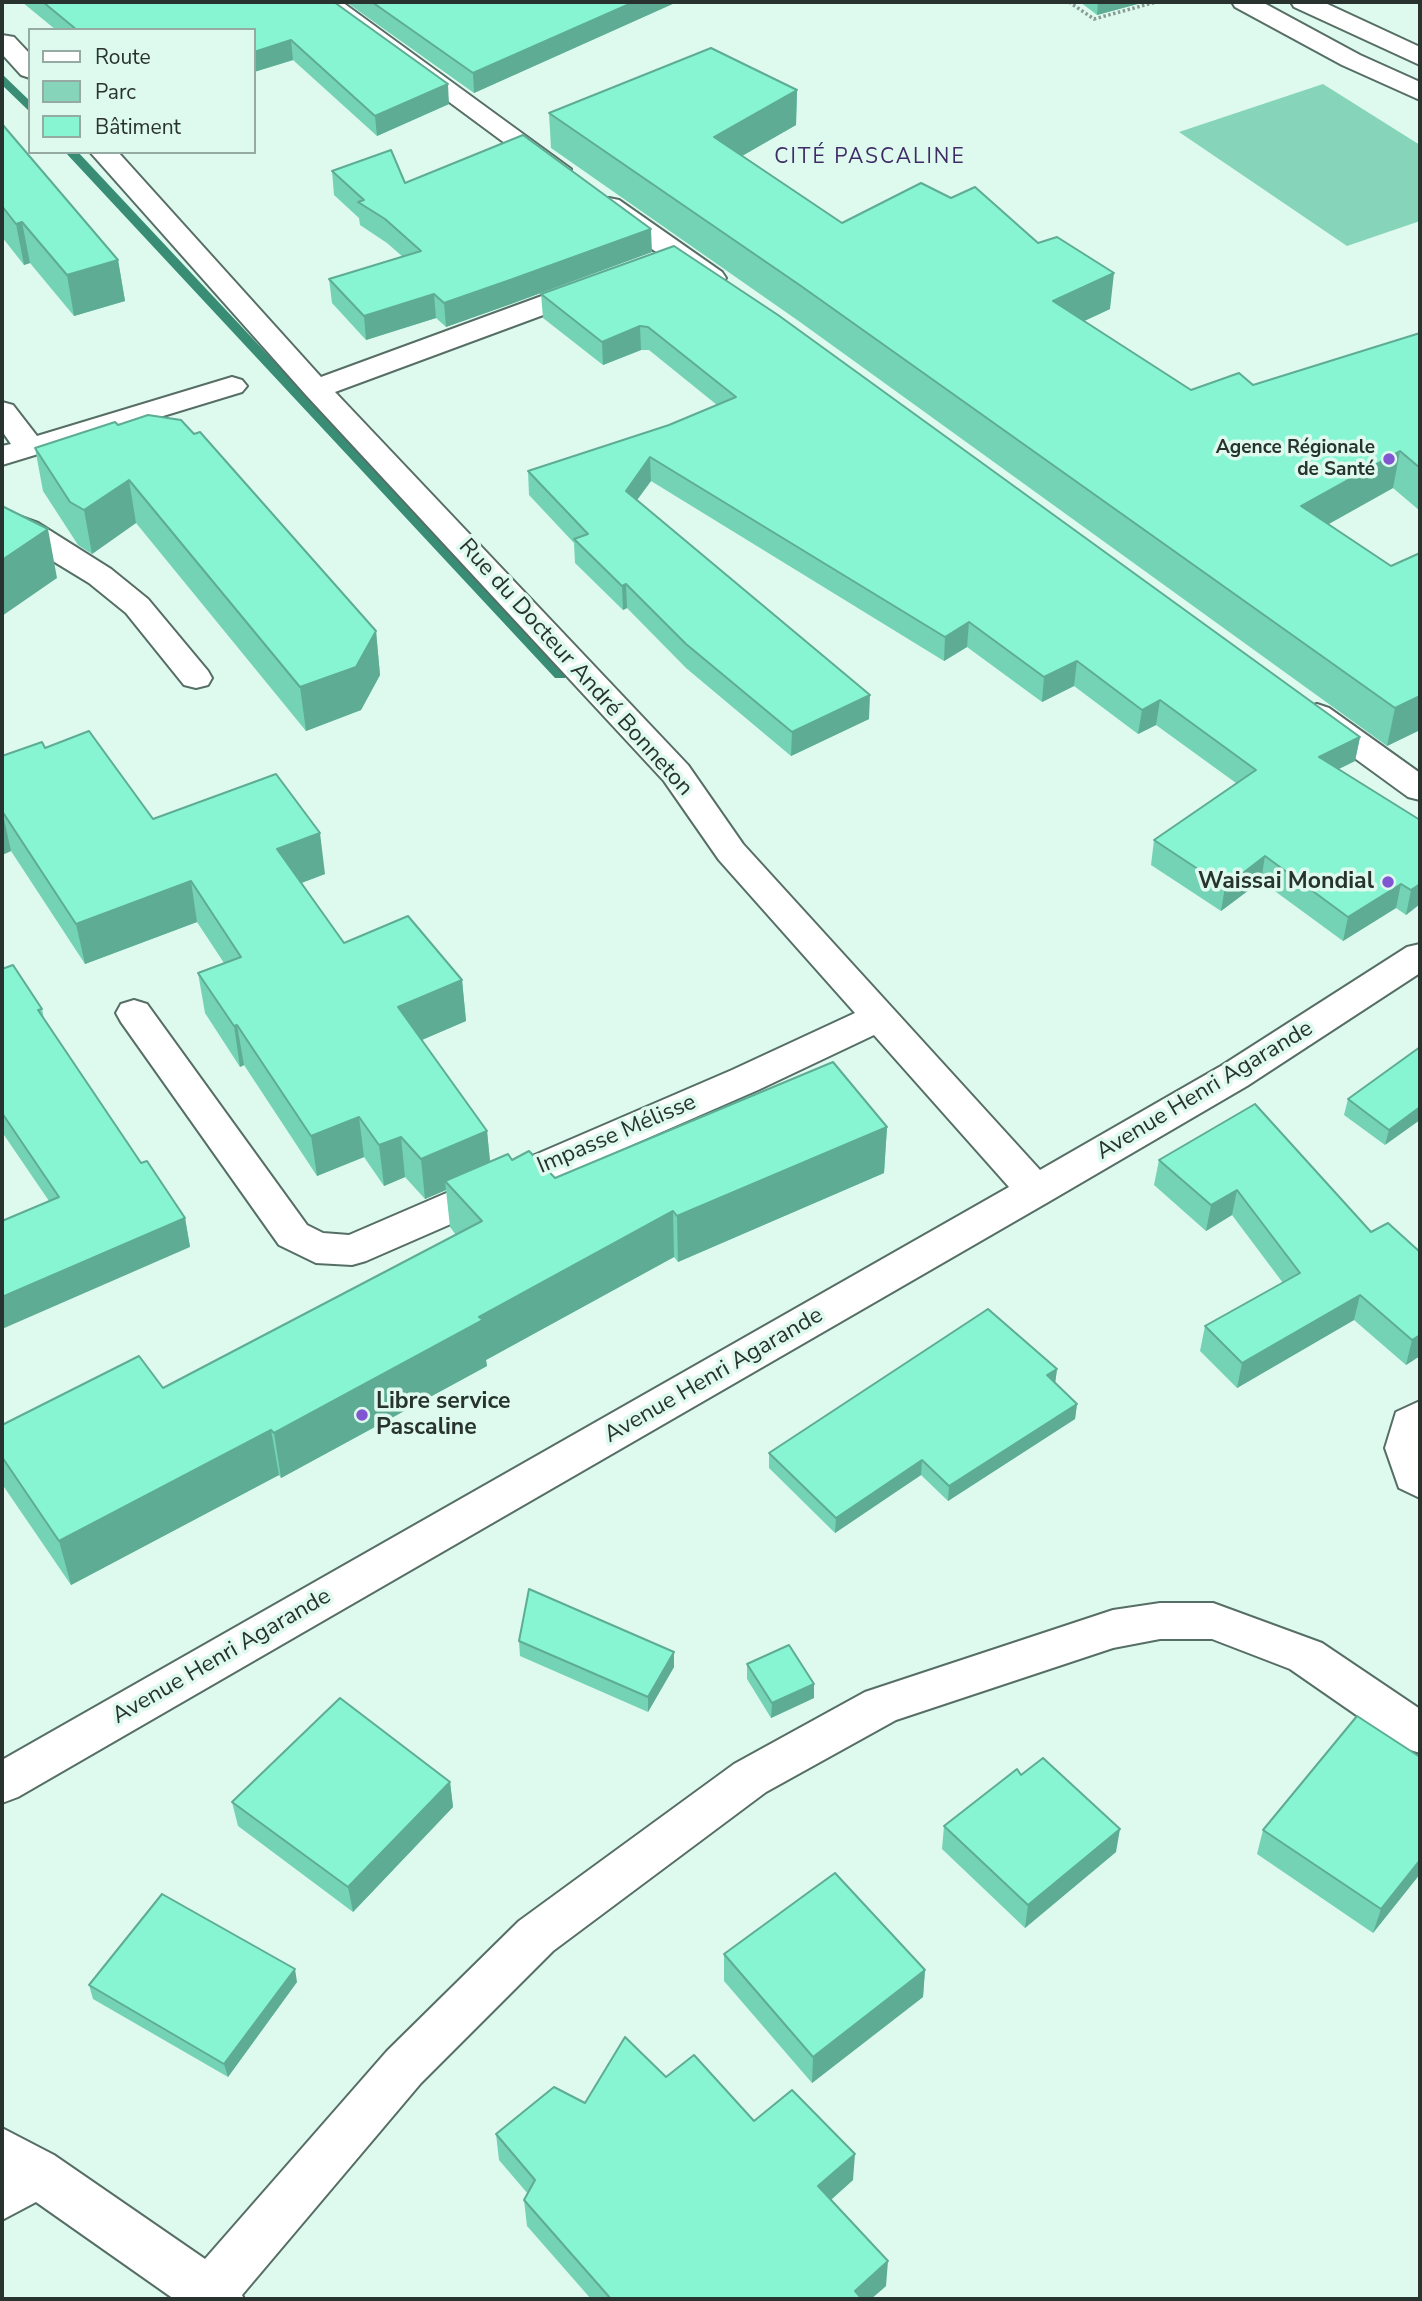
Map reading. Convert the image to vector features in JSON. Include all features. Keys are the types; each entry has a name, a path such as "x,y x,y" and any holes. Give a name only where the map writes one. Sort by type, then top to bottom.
{"street":[{"path":"326,2 581,186 665,260 734,292"},
{"path":"1244,2 1351,60 1420,92"},
{"path":"1303,2 1420,57"},
{"path":"5,43 28,68"},
{"name":"Rue du Docteur André Bonneton","path":"105,154 316,389 676,773 731,852 1036,1191"},
{"path":"316,389 613,279"},
{"path":"2,411 16,452 232,386"},
{"path":"2,519 62,551 137,606 196,678"},
{"path":"1297,701 1420,789"},
{"name":"Avenue Henri Agarande","path":"2,1783 1234,1076 1420,956"},
{"name":"Impasse Mélisse","path":"134,1013 293,1235 316,1248 352,1250 744,1080 879,1017"},
{"path":"13,2173 214,2296 404,2067 536,1937 750,1778 881,1706 1113,1629 1160,1621 1213,1621 1306,1656 1420,1734"}],"path":[{"path":"1069,2 1094,19 1156,2"}],"green space":[{"path":"1323,84 1420,145 1420,221 1347,246 1179,132"}],"building":[{"path":"43,2 334,2 448,84 375,116 291,40 256,51 256,28 75,28"},
{"path":"372,2 634,2 473,73"},
{"path":"711,48 797,90 714,137 842,223 921,183 951,198 975,187 1038,243 1057,237 1114,273 1053,301 1191,390 1239,373 1253,385 1420,333 1420,468 1400,451 1301,506 1391,566 1420,553 1420,696 1395,708 801,286 549,113"},
{"path":"2,124 118,260 67,275 22,222 16,224 2,206"},
{"path":"523,135 651,229 444,303 434,294 364,316 329,279 421,251 385,219 358,202 364,200 332,171 391,150 405,183"},
{"path":"674,246 778,315 1360,737 1319,757 1420,820 1420,884 1411,890 1401,884 1348,917 1265,856 1225,887 1154,840 1256,770 1160,700 1142,710 1077,661 1044,677 969,622 945,637 650,457 626,491 870,695 792,732 686,644 626,584 622,586 574,539 588,534 528,471 669,425 736,397 648,327 640,326 602,342 541,294"},
{"path":"148,415 181,420 194,434 200,432 376,631 356,667 300,687 129,480 84,510 70,502 35,448 115,422 118,425"},
{"path":"2,506 48,529 2,560"},
{"path":"89,731 153,819 276,774 320,833 277,849 344,943 408,916 462,980 398,1007 487,1131 421,1159 401,1137 379,1145 359,1117 311,1136 237,1025 234,1026 198,973 241,957 191,881 76,924 2,811 2,756 42,742 45,748"},
{"path":"13,965 42,1009 38,1010 141,1163 147,1161 185,1218 2,1297 2,1221 59,1197 2,1113 2,969"},
{"path":"1420,1047 1420,1107 1389,1130 1348,1099"},
{"path":"833,1062 887,1127 677,1216 673,1211 479,1317 483,1320 274,1433 271,1430 59,1541 2,1457 2,1425 139,1356 163,1388 482,1221 445,1181 508,1154 512,1160 529,1151 555,1178"},
{"path":"1255,1104 1371,1232 1388,1223 1420,1252 1420,1335 1412,1340 1360,1295 1242,1363 1205,1326 1300,1273 1237,1190 1211,1205 1159,1160"},
{"path":"988,1309 1057,1369 1047,1375 1077,1404 949,1486 922,1460 836,1518 769,1453"},
{"path":"529,1589 674,1652 648,1697 519,1641"},
{"path":"789,1645 814,1684 772,1703 747,1664"},
{"path":"340,1698 450,1782 348,1887 232,1802"},
{"path":"1357,1716 1420,1757 1420,1860 1381,1909 1263,1830"},
{"path":"1043,1758 1120,1829 1028,1905 944,1826 1017,1769 1021,1775"},
{"path":"835,1873 925,1970 813,2057 724,1954"},
{"path":"162,1894 295,1969 224,2064 89,1985"},
{"path":"625,2037 666,2077 694,2055 754,2121 792,2090 855,2154 818,2186 888,2261 855,2291 862,2299 611,2299 524,2200 535,2180 496,2134 554,2087 585,2103"}],"waterway":[{"path":"2,78 28,106"},
{"path":"73,154 560,675"}],"place":[{"name":"Agence Régionale de Santé","path":"1389,459"},
{"name":"Waissai Mondial","path":"1388,882"},
{"name":"Libre service Pascaline","path":"362,1415"}],"district":[{"name":"CITÉ PASCALINE","path":"870,158"}]}
